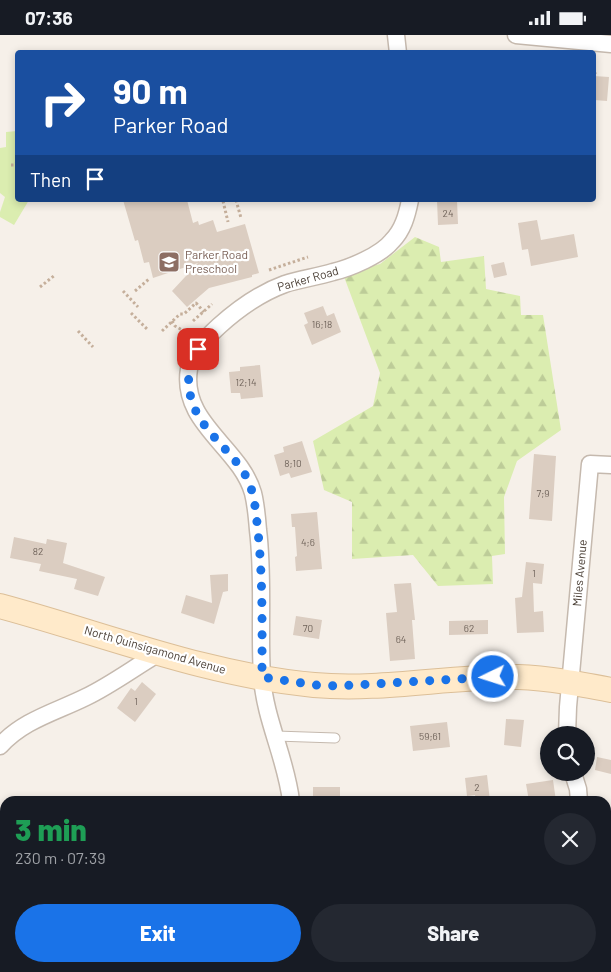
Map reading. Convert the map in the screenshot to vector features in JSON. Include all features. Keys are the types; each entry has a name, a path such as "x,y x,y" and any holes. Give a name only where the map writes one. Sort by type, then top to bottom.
{"main road":[{"name":"North Quinsigamond Avenue","path":"0,606 200,665 315,685 338,686 501,677 570,682 611,690"}],"street":[{"path":"396,35 398,50"},
{"path":"516,35 611,44"},
{"name":"Parker Road","path":"291,796 290,785 265,706 262,677 261,563 252,491 242,469 203,423 196,410 188,385 189,368 193,356 210,335 254,298 286,284 342,269 377,252 393,241 405,220 410,202"},
{"name":"Miles Avenue","path":"568,726 590,464 611,465"},
{"path":"4,739 35,720 87,697 158,653"},
{"path":"575,781 579,796"}],"lane":[{"path":"276,736 335,738"}],"path":[{"path":"11,165 15,164"},
{"path":"223,202 228,222"},
{"path":"237,202 241,218"},
{"path":"269,270 308,257"},
{"path":"40,287 55,275"},
{"path":"135,291 149,279"},
{"path":"123,291 138,307"},
{"path":"162,331 180,314 184,314 196,303 204,312"},
{"path":"193,321 212,304"},
{"path":"131,313 148,330"},
{"path":"172,321 175,326 184,331"},
{"path":"78,331 93,347"}],"green space":[{"path":"15,131 15,202 28,202 14,225 0,217 5,197 0,193 0,148 6,147 6,132"},
{"path":"415,237 439,247 441,262 484,256 486,289 520,296 521,315 543,315 561,430 517,461 504,497 505,554 492,556 493,584 438,586 413,555 352,559 352,502 324,490 313,441 373,406 380,373 343,274 380,264"}],"building":[{"path":"596,76 609,77 607,101 596,100"},
{"path":"124,202 188,202 193,223 198,221 199,225 213,220 217,232 245,224 259,273 252,275 252,277 209,288 187,307 172,291 198,263 153,278 149,262 144,263 138,240 135,241"},
{"path":"437,202 457,202 458,224 438,225"},
{"path":"537,220 541,240 574,234 578,257 531,266 528,249 522,250 518,223"},
{"path":"504,262 507,275 494,278 491,265"},
{"path":"323,306 327,316 334,313 341,332 312,345 304,325 308,323 304,313"},
{"path":"260,365 263,397 241,399 240,393 231,393 229,372 240,371 240,367"},
{"path":"302,441 312,472 291,478 289,473 280,476 274,455 284,452 283,447"},
{"path":"534,454 556,456 552,521 529,519"},
{"path":"317,512 322,569 296,571 295,527 292,527 291,514"},
{"path":"14,537 46,544 47,539 67,543 63,563 105,577 98,596 74,589 77,579 39,571 41,564 10,558"},
{"path":"526,562 544,564 542,584 533,583 534,612 543,611 544,632 517,633 515,598 522,597"},
{"path":"228,574 228,591 223,592 214,624 181,613 186,595 212,603 210,575"},
{"path":"411,583 415,620 412,620 415,659 390,661 386,613 397,612 394,584"},
{"path":"296,616 322,620 319,639 293,635"},
{"path":"488,620 488,634 449,635 449,621"},
{"path":"142,682 156,694 135,722 117,708 131,688 135,691"},
{"path":"506,719 524,720 521,747 504,745"},
{"path":"447,722 450,747 413,751 410,726"},
{"path":"597,757 611,760 611,774 595,770"},
{"path":"487,775 489,796 467,796 465,778"},
{"path":"553,781 555,796 528,796 526,784"},
{"path":"313,787 340,787 340,796 313,796"}],"place":[{"name":"Parker Road Preschool","path":"169,262"}],"route":[{"path":"198,349 193,356 189,368 188,385 191,397 203,423 242,469 255,501 261,563 262,677 297,683 338,686 493,677"}]}
